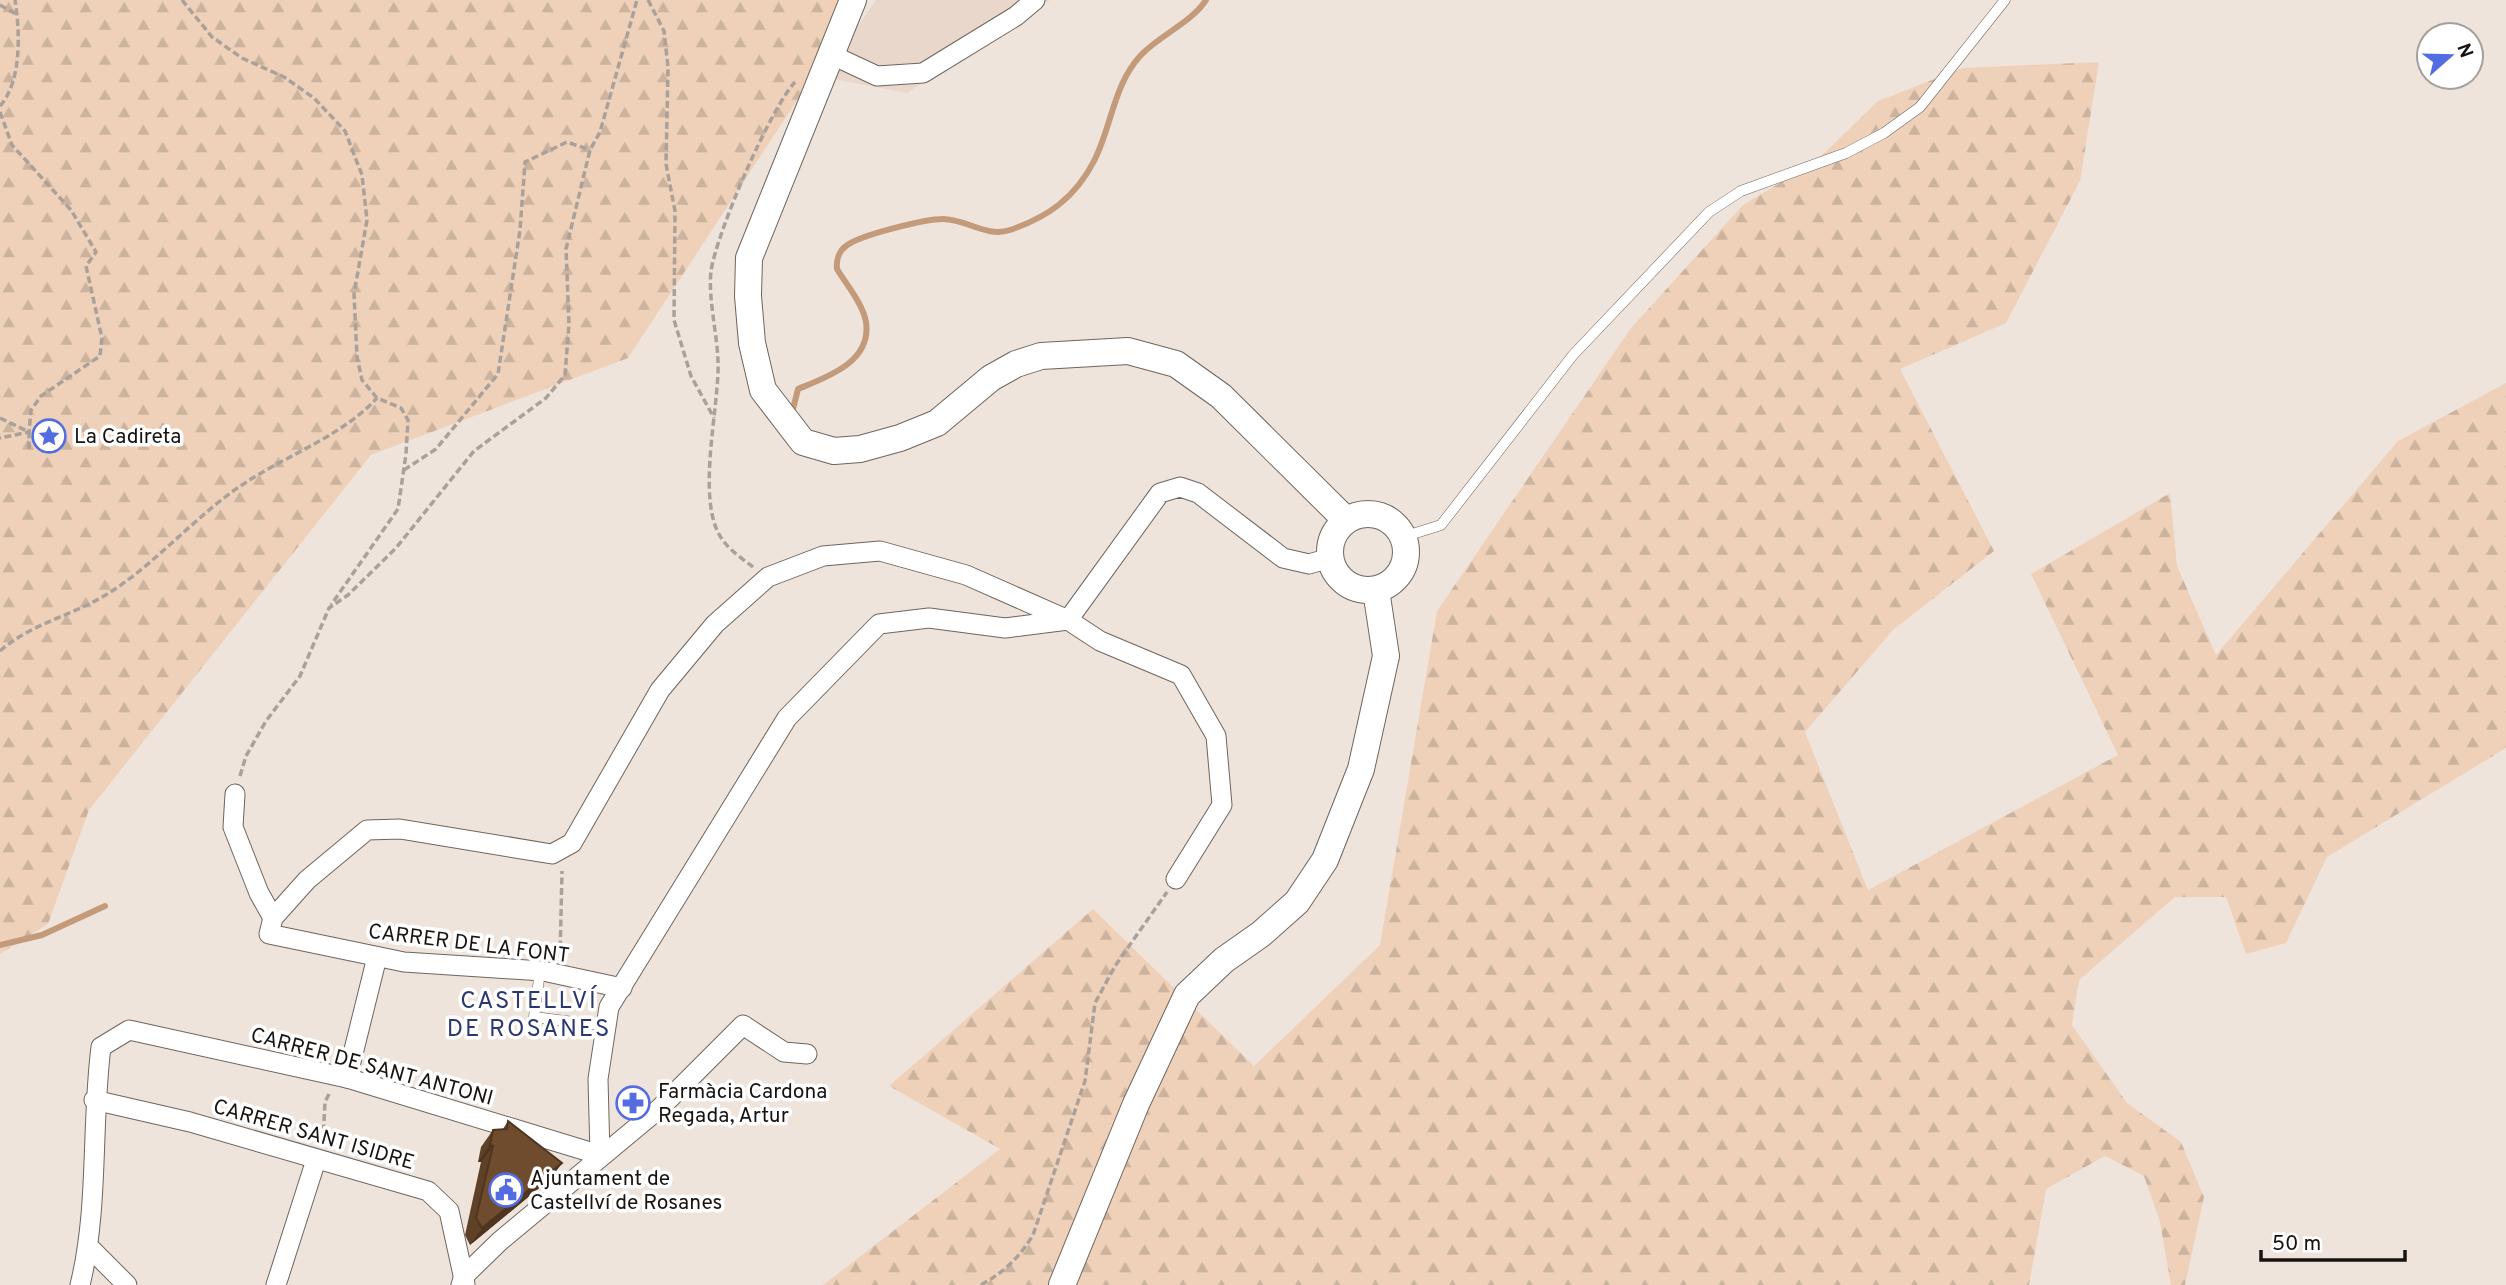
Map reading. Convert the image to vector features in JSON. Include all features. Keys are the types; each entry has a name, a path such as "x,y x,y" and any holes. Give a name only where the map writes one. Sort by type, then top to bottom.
{"street":[{"path":"853,0 749,258 748,296 752,343 763,390 803,442 834,451 860,449 900,438 937,423 991,377 1016,364 1041,356 1128,351 1176,364 1221,396 1346,520"},
{"path":"832,55 877,76 923,73 1016,16 1035,0"},
{"path":"600,1156 598,1079 609,1007 787,718 879,624 929,618 1005,628 1069,620 1160,492 1180,486 1198,493 1283,558 1308,564 1330,558"},
{"path":"1362,514 1378,515 1393,523 1403,537 1406,554 1402,570 1391,583 1376,590 1360,590 1346,583 1336,572 1330,558 1333,537 1346,520 1362,514"},
{"path":"271,926 307,880 367,830 400,829 552,854 572,843 660,690 715,624 768,577 823,556 880,551 966,575 1069,620 1100,641 1181,675 1216,736 1222,805 1176,879"},
{"path":"1062,1285 1136,1104 1187,995 1224,960 1261,934 1297,902 1325,860 1360,769 1387,656 1376,590"},
{"path":"235,794 233,827 271,926"},
{"name":"CARRER DE LA FONT","path":"271,926 377,957 550,972 622,988"},
{"path":"347,1078 377,957"},
{"path":"464,1282 600,1156 660,1108 743,1025 784,1052 807,1054"},
{"name":"CARRER DE SANT ANTONI","path":"94,1100 101,1047 129,1030 347,1078 600,1156"},
{"path":"80,1285 89,1247 94,1100"},
{"name":"CARRER SANT ISIDRE","path":"94,1100 190,1122 428,1191 449,1211 464,1282"},
{"path":"276,1285 316,1160"},
{"path":"89,1247 127,1285"}],"lane":[{"path":"1403,537 1441,524 1573,355 1709,212 1741,191 1846,153 1884,133 1920,107 2005,0"},
{"path":"550,972 534,1017 606,1026"}],"path":[{"path":"0,106 10,94 17,15 15,0"},
{"path":"182,0 212,37 242,58 284,76 314,98 345,131 362,175 367,220 354,294 357,357 362,380 377,398 401,408 408,421 398,509 329,608 300,676 266,721 246,756 235,794"},
{"path":"329,608 348,595 396,548 474,451 546,398 565,375 569,324 566,249 590,150 600,132 637,0"},
{"path":"648,0 664,31 668,67 666,164 675,211 674,320 691,376 715,419 710,460 710,505 723,542 768,577"},
{"path":"0,5 17,15"},
{"path":"0,112 12,145 71,210 96,252 86,266 102,338 100,356 41,396 31,410 29,449"},
{"path":"403,471 436,449 498,374 520,230 525,162 567,142 590,150"},
{"path":"0,651 52,618 83,608 111,592 153,561 246,482 352,420 377,398"},
{"path":"0,418 29,432"},
{"path":"0,438 29,432"},
{"path":"550,972 562,848"},
{"path":"981,1285 1004,1272 1023,1252 1033,1235 1085,1081 1095,1003 1115,966 1176,879"},
{"path":"316,1160 323,1147 325,1102 335,1083 347,1078"}],"shaded area":[{"path":"876,0 1050,0 907,93 823,77"}],"green space":[{"path":"0,0 863,0 628,358 371,455 89,810 48,924 0,954"},
{"path":"2099,62 2080,181 2006,323 1900,369 1994,551 1893,630 1805,732 1868,890 2118,755 2031,574 2170,493 2177,566 2216,655 2398,441 2506,383 2506,748 2327,857 2286,943 2246,954 2226,897 2175,897 2079,980 2072,1025 2127,1103 2181,1142 2204,1197 2185,1285 2171,1285 2160,1222 2144,1176 2105,1156 2046,1189 2029,1285 823,1285 1000,1149 889,1086 1093,909 1254,1066 1380,945 1437,611 1631,328 1743,205 1816,161 1878,101 1963,68"}],"building":[{"name":"Ajuntament de Castellví de Rosanes","path":"508,1121 562,1163 482,1228 476,1218 493,1146 490,1145 493,1130 507,1129"}],"waterway":[{"path":"793,409 798,389 845,366 855,358 866,336 866,322 861,308 837,269 838,256 844,248 864,237 922,222 952,220 1001,232 1024,225 1048,212 1069,196 1094,161 1124,79 1132,67 1141,55 1192,15 1206,0"},
{"path":"0,945 42,935 105,906"}],"place":[{"name":"La Cadireta","path":"49,436"},
{"name":"Farmàcia Cardona Regada, Artur","path":"633,1103"},
{"name":"Ajuntament de Castellví de Rosanes","path":"506,1190"}],"district":[{"name":"CASTELLVÍ DE ROSANES","path":"529,1014"}]}
